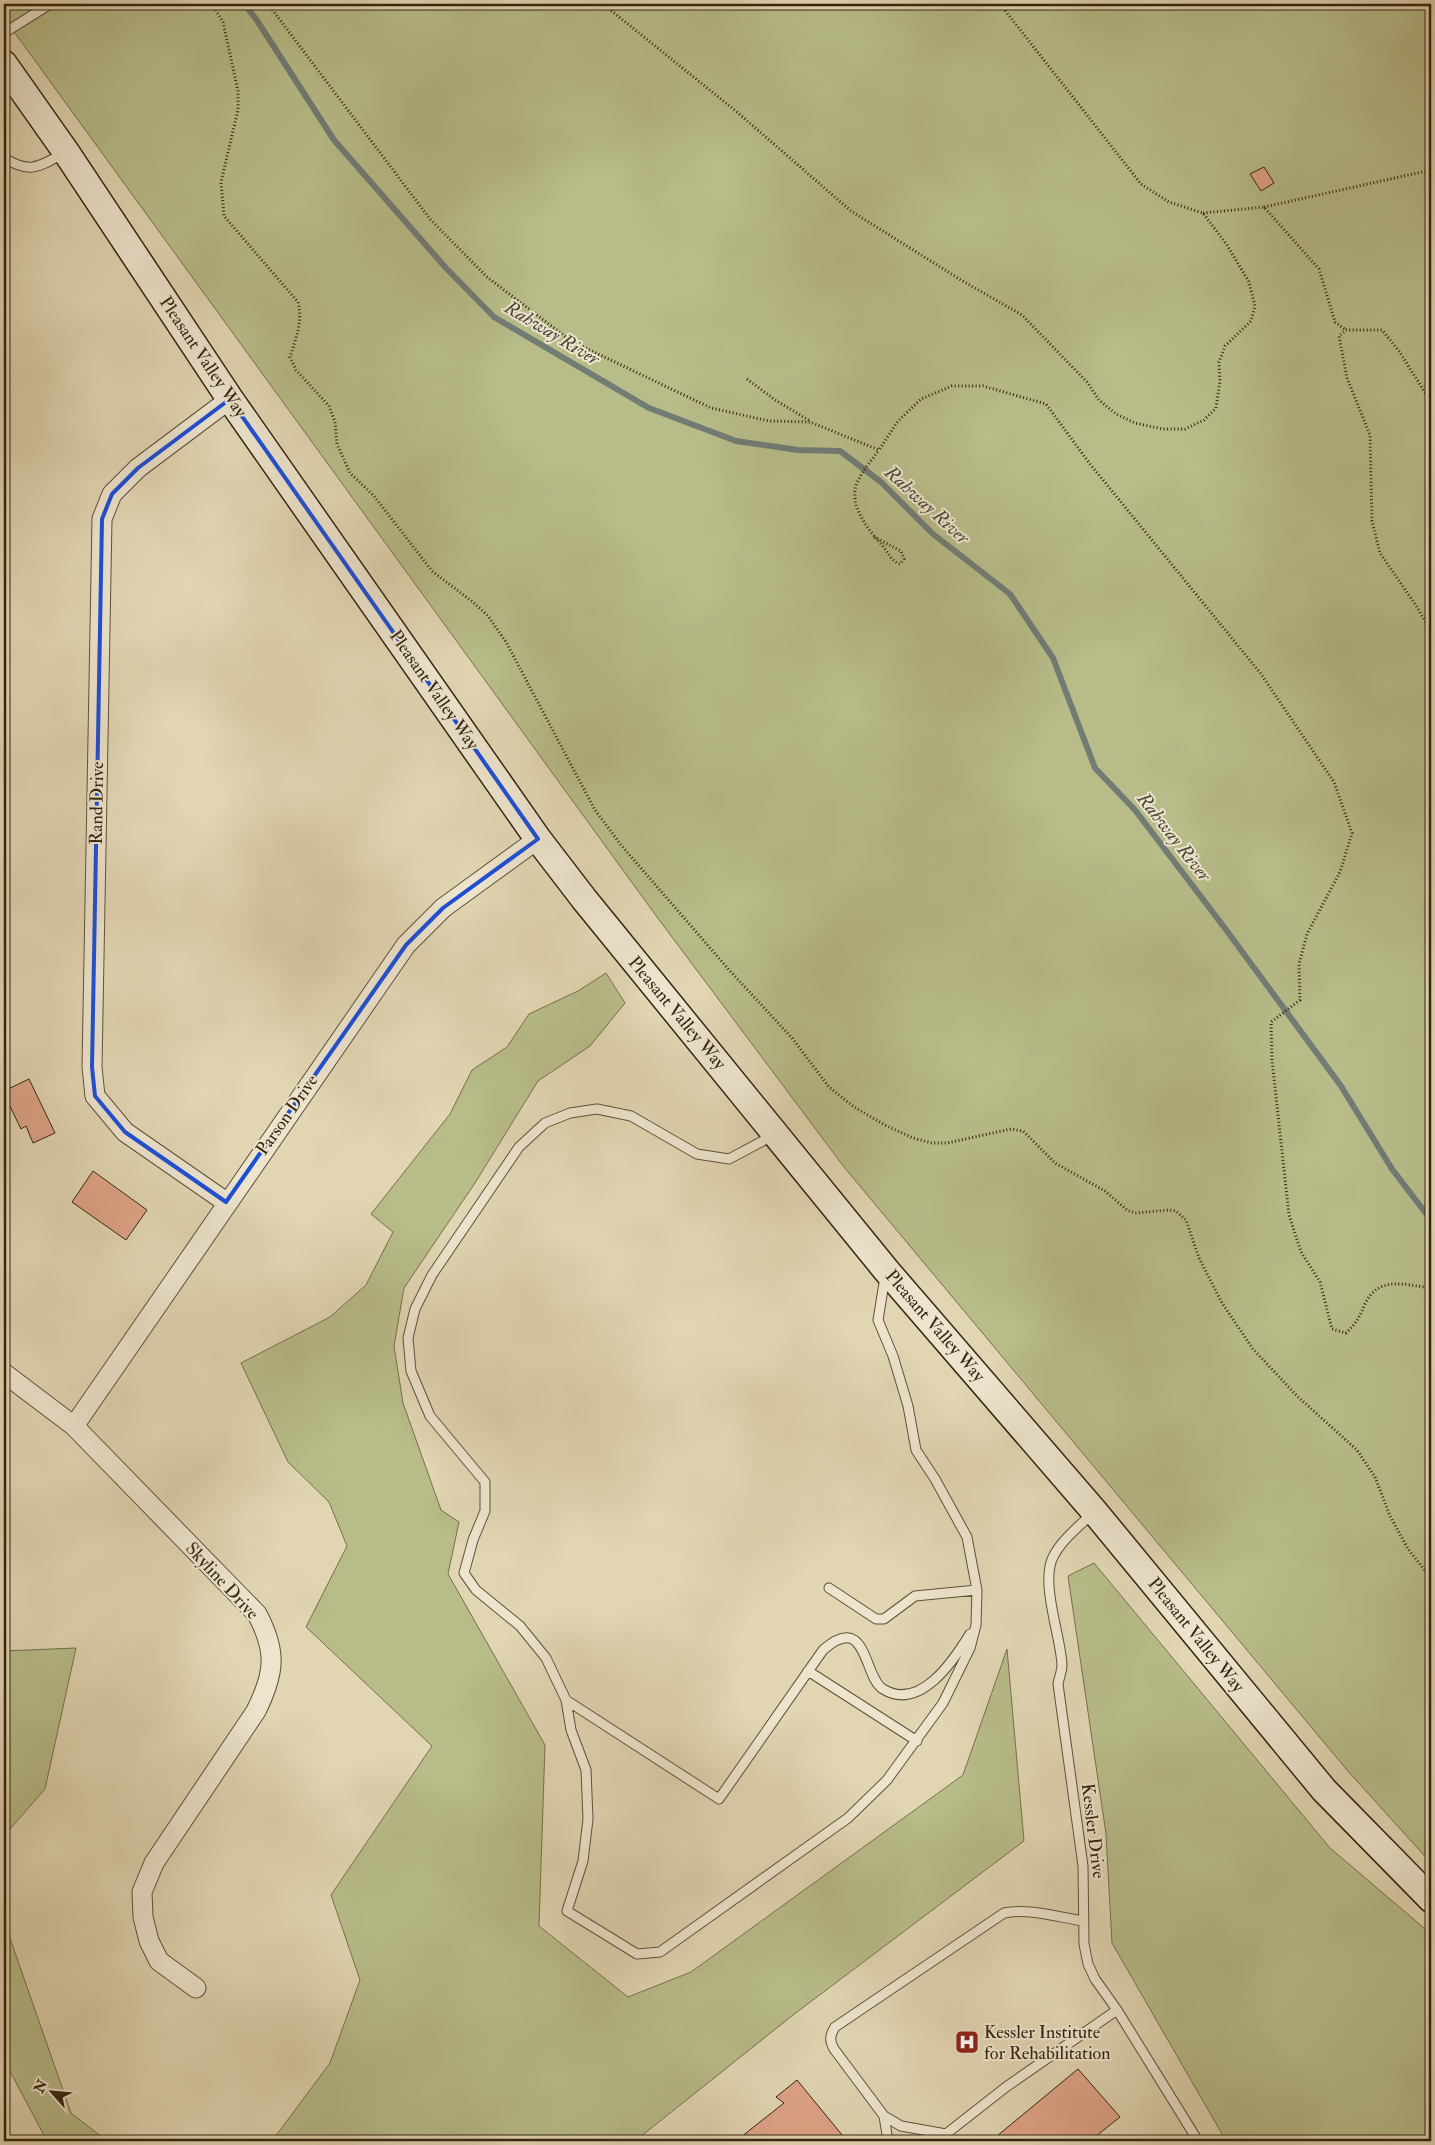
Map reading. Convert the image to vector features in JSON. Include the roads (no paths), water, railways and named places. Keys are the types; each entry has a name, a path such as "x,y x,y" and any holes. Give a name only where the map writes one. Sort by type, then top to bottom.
{"main road":[{"name":"Pleasant Valley Way","path":"4,64 66,152 230,399 538,839 639,968 776,1133 886,1270 1094,1511 1324,1790 1431,1899"}],"street":[{"name":"Rand Drive","path":"226,1202 125,1132 96,1096 92,1067 102,519 112,494 138,468 230,399"},
{"name":"Parson Drive","path":"74,1426 226,1202 406,945 443,908 538,839"},
{"name":"Skyline Drive","path":"4,1373 74,1426 256,1614 268,1634 271,1652 267,1688 256,1710 154,1864 142,1892 143,1917 149,1941 159,1961 196,1988"}],"lane":[{"path":"4,33 50,4"},
{"path":"4,158 20,167 40,167 66,152"},
{"path":"776,1133 729,1159 697,1154 632,1116 597,1109 570,1113 545,1123 519,1147 432,1275 415,1309 408,1338 411,1371 430,1416 485,1482 485,1510 473,1540 464,1573 476,1590 520,1626 546,1658 566,1700 571,1730 586,1770 588,1819 583,1861 567,1911 636,1954 660,1952 848,1818 888,1780 917,1741 943,1703 970,1648 976,1625 977,1590 967,1537 935,1479 916,1450 903,1389 893,1356 878,1320 886,1270"},
{"name":"Kessler Drive","path":"1094,1511 1062,1544 1053,1557 1050,1572 1050,1596 1062,1666 1058,1684 1083,1866 1084,1944 1088,1964 1095,1979 1117,2010 1198,2141"},
{"path":"830,1588 876,1619 884,1619 915,1596 977,1590"},
{"path":"566,1700 719,1799 808,1670 823,1650 832,1642 844,1639 857,1642 866,1655 874,1678 882,1689 904,1695 928,1686 952,1663 976,1625"},
{"path":"808,1670 917,1741"},
{"path":"1083,1921 1033,1912 1016,1911 1004,1913 835,2027 831,2034 830,2043 884,2116 901,2126 943,2138 1006,2087 1117,2010"},
{"path":"884,2116 888,2141"}],"waterway":[{"name":"Rahway River","path":"244,4 256,19 334,140 445,267 494,317 649,408 736,441 798,450 840,451 881,482 933,534 1010,594 1053,658 1095,768 1135,810 1224,927 1341,1086 1392,1169 1431,1220"}],"place":[{"name":"Kessler Institute for Rehabilitation","path":"967,2042"}]}
